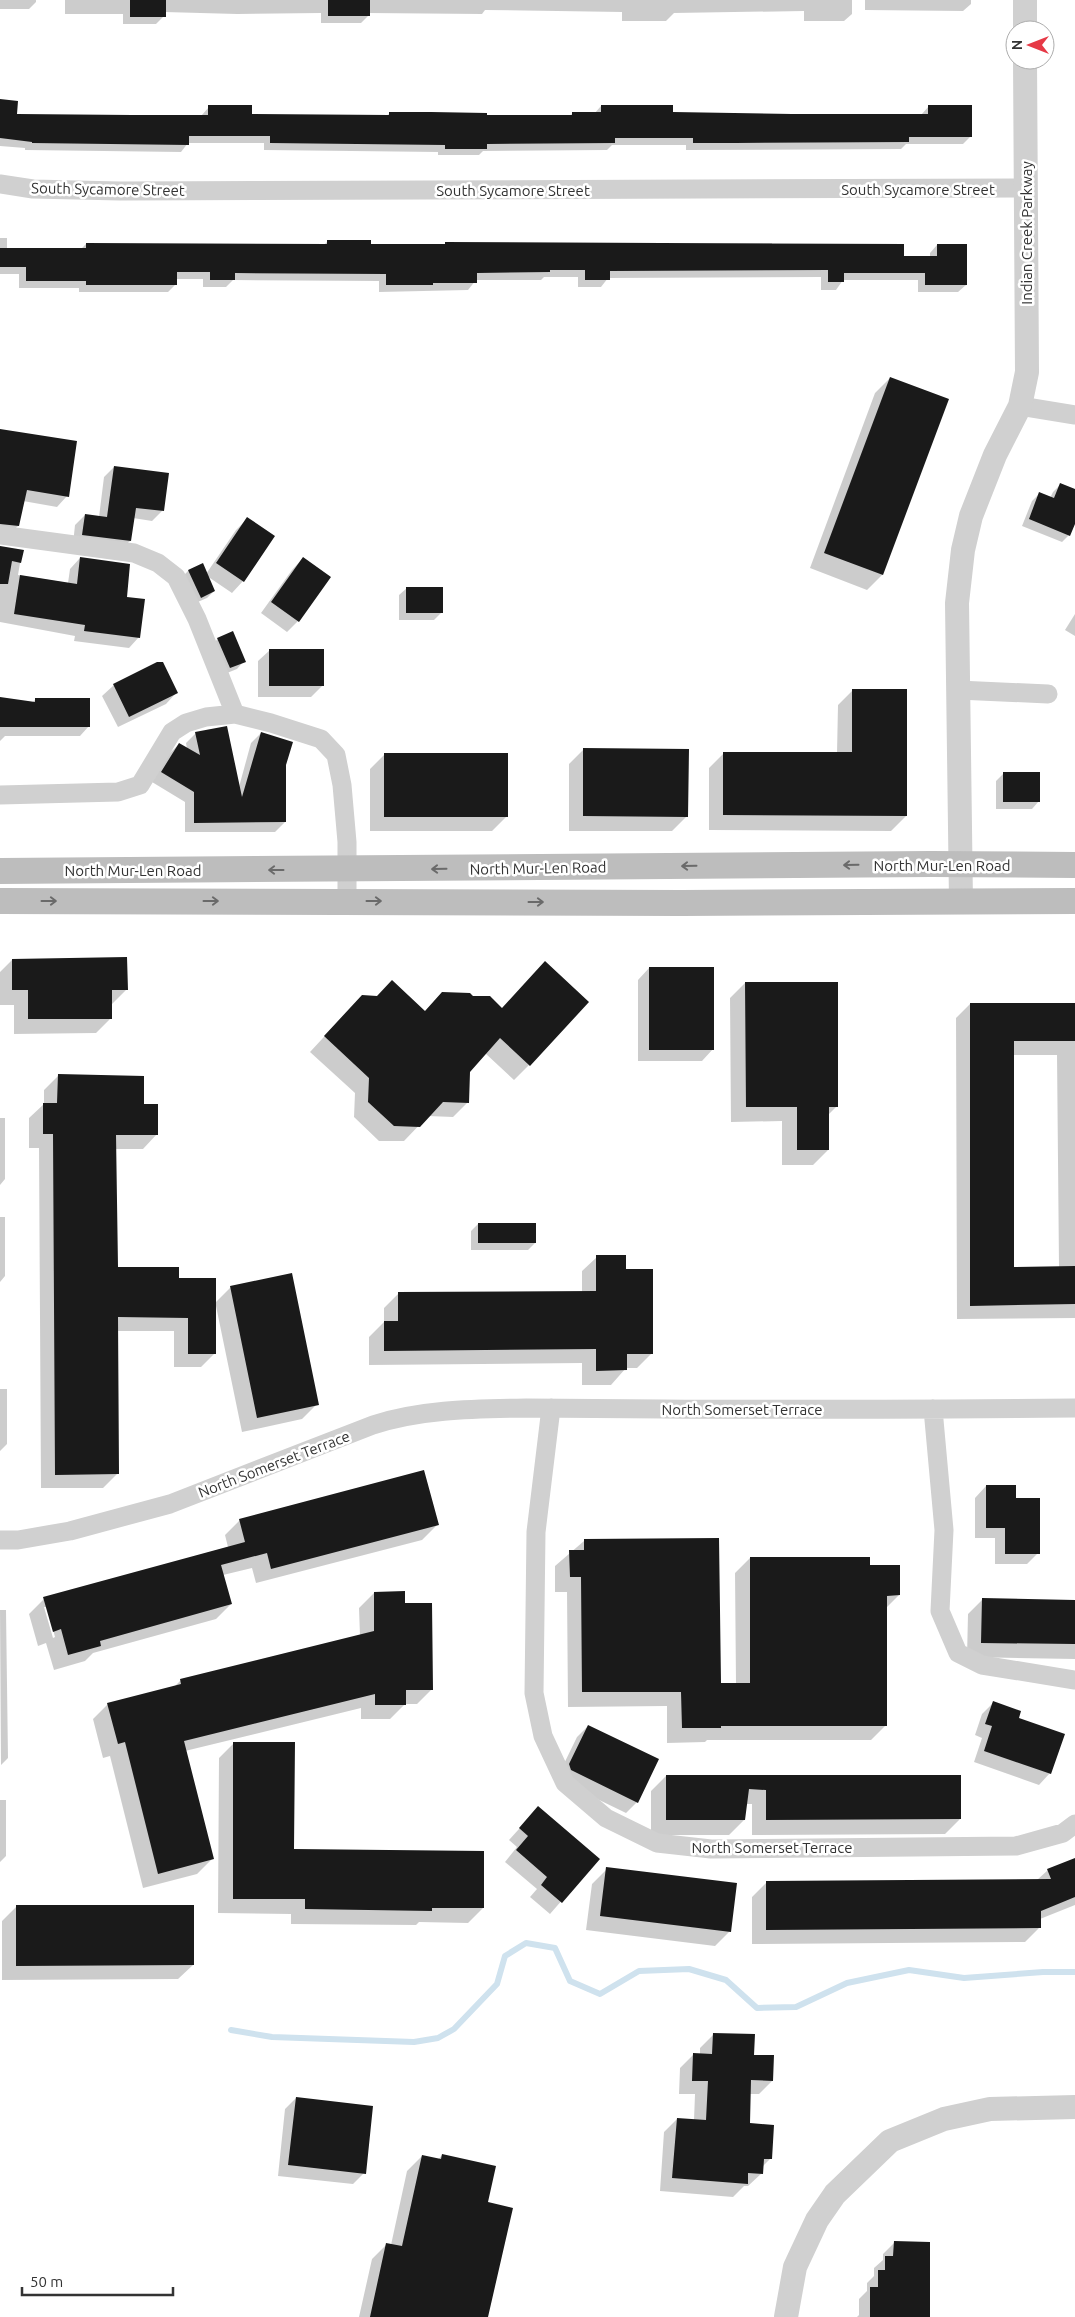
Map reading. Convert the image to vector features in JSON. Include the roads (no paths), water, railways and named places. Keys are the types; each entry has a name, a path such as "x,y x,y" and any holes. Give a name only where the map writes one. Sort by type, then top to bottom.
{"main road":[{"name":"North Mur-Len Road","path":"0,871 347,870 961,864 1075,865"},
{"name":"North Mur-Len Road","path":"0,901 961,902 1075,900"}],"street":[{"path":"1025,0 1025,20"},
{"name":"Indian Creek Parkway","path":"961,902 957,603 963,550 974,507 995,455 1020,406 1027,372 1025,70"},
{"name":"South Sycamore Street","path":"0,184 33,189 120,191 1026,188"},
{"path":"1020,406 1075,415"},
{"path":"0,535 134,553 158,562 176,577 197,619 235,714"},
{"path":"958,690 1048,694"},
{"path":"0,795 118,792 140,785 172,732 186,723 206,717 235,714 272,723 321,739 336,755 342,786 347,901"},
{"name":"North Somerset Terrace","path":"0,1540 18,1540 70,1531 170,1504 393,1419 480,1408 1075,1408"},
{"name":"North Somerset Terrace","path":"551,1408 536,1532 534,1693 543,1736 565,1783 606,1818 657,1843 711,1849 1016,1846 1063,1833 1075,1824"},
{"path":"933,1409 944,1530 940,1611 958,1653 982,1664 1075,1680"},
{"path":"786,2317 796,2267 817,2220 835,2194 890,2141 944,2119 990,2109 1075,2107"}],"waterway":[{"path":"231,2030 272,2037 414,2042 438,2038 454,2029 497,1984 505,1956 526,1943 555,1948 570,1981 600,1994 639,1971 689,1969 726,1980 757,2008 796,2007 847,1983 909,1970 964,1978 1043,1972 1075,1972"}]}
